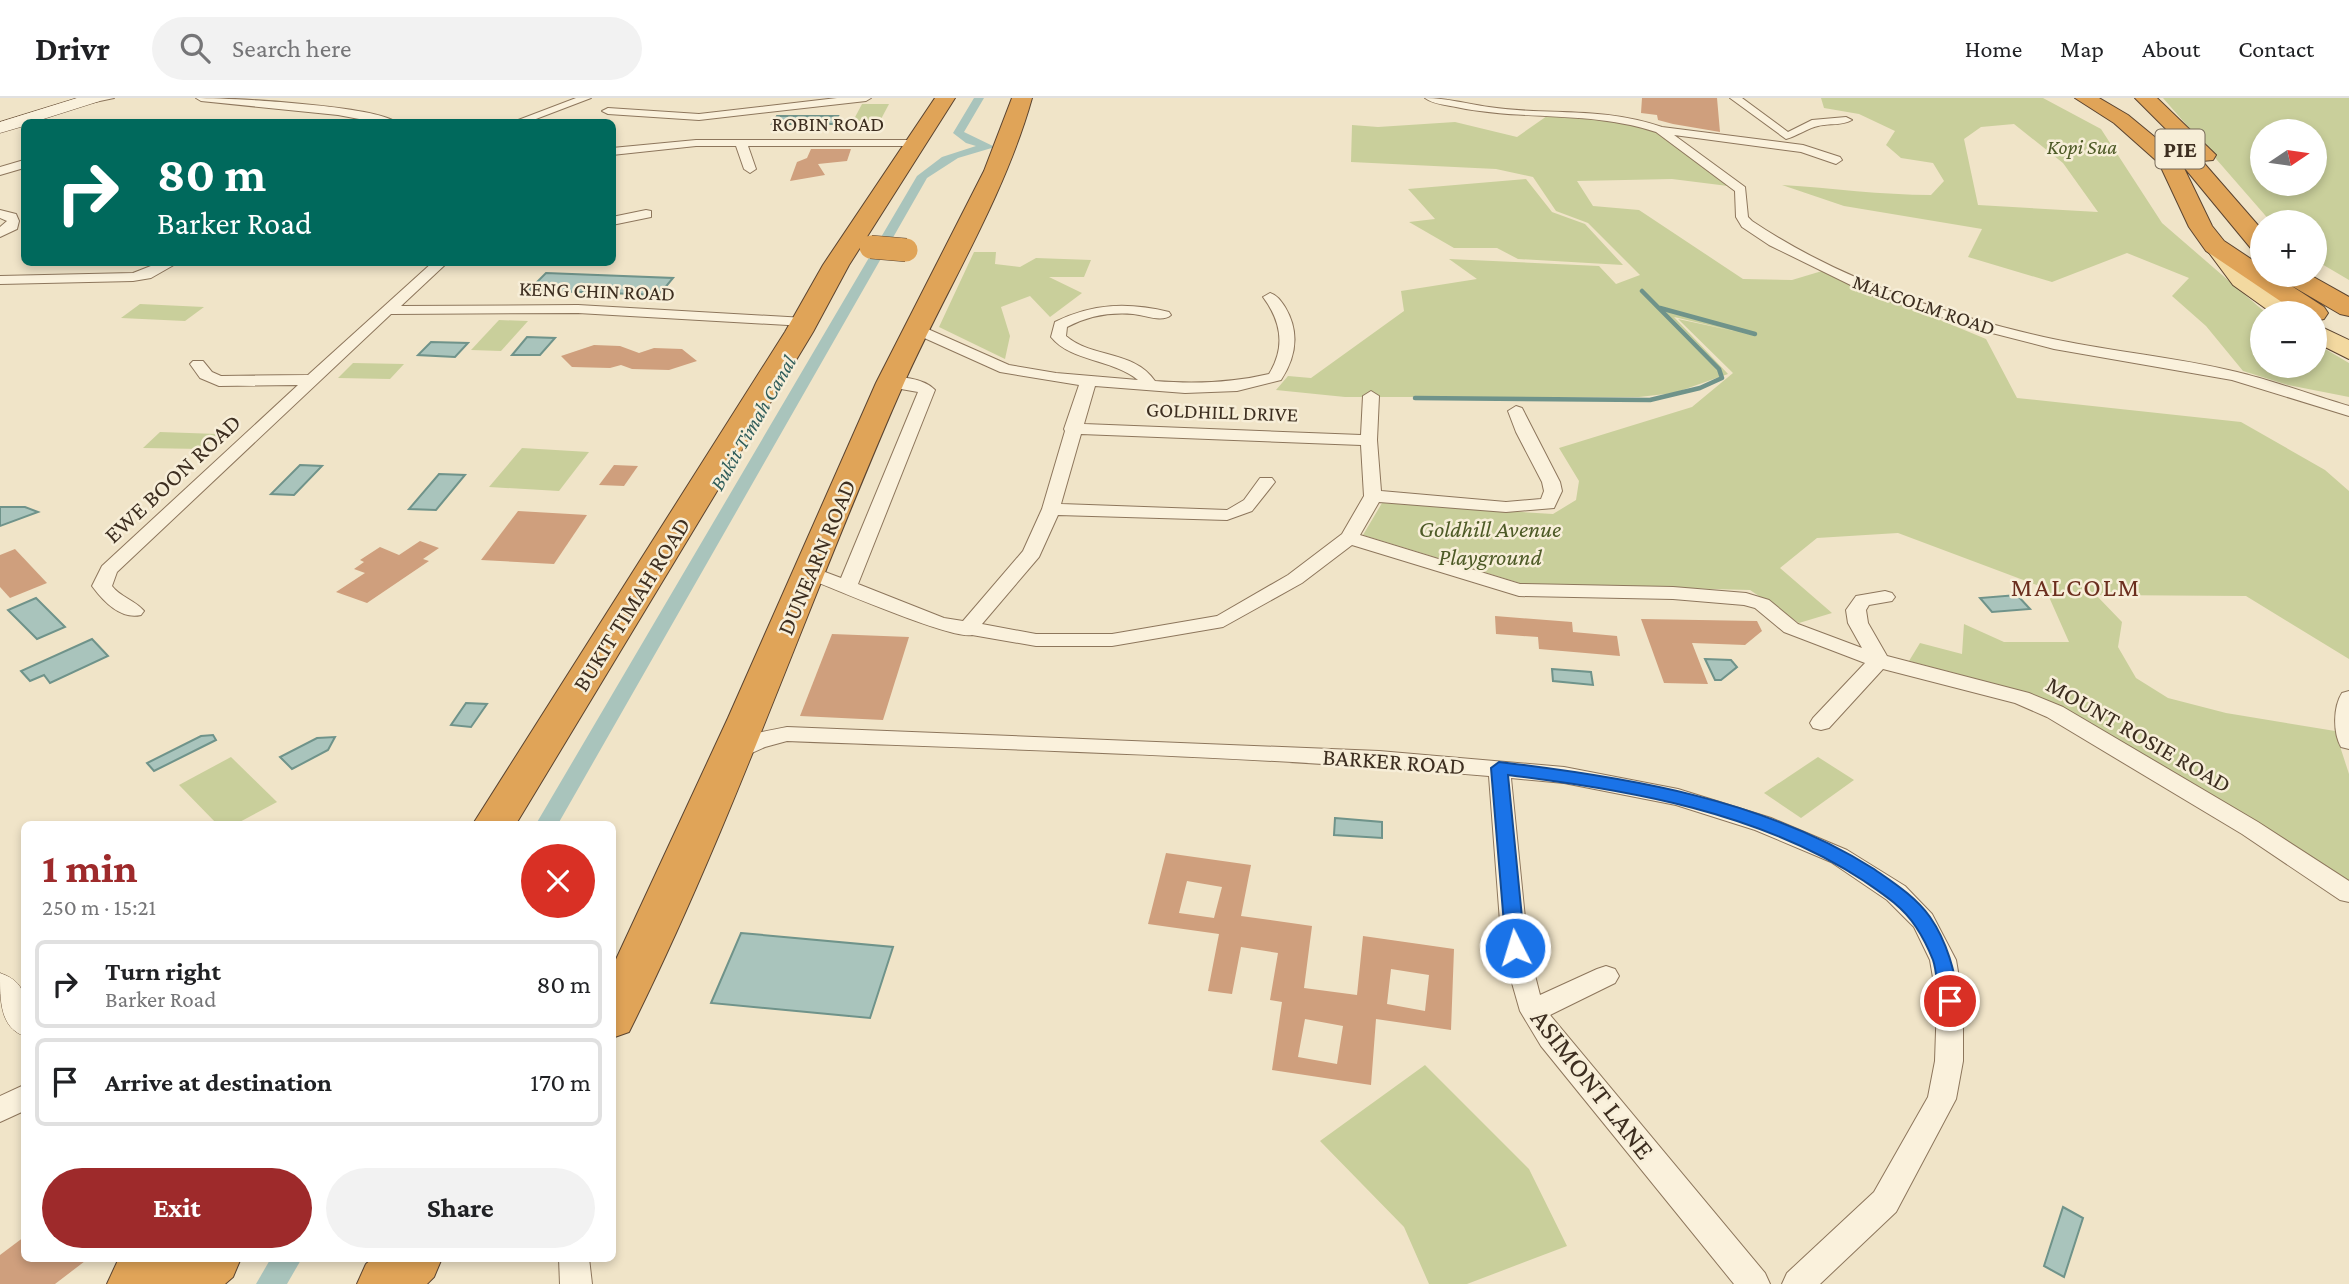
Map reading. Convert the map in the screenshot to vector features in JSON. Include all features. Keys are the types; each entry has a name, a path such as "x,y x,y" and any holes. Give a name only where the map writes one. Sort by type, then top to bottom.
{"highway":[{"name":"DUNEARN ROAD","path":"616,1010 656,928 740,736 890,383 995,171 1022,98"},
{"path":"1015,122 1031,98"},
{"name":"PIE","path":"2085,98 2121,119 2169,160 2201,227 2215,246 2297,301"},
{"name":"PIE","path":"2116,98 2133,108 2175,142 2250,232"},
{"path":"2145,98 2205,155 2220,196"},
{"path":"939,102 915,143 865,245 904,253 944,272"},
{"name":"BUKIT TIMAH ROAD","path":"496,821 805,322 836,265 865,245"},
{"path":"904,253 958,246"},
{"path":"2313,287 2349,308"},
{"name":"PIE","path":"2327,320 2349,332"},
{"path":"136,1284 146,1262"},
{"path":"182,1284 208,1262"},
{"path":"386,1284 410,1262"}],"main road":[{"path":"23,112 46,98"},
{"path":"0,119 72,100 94,98"},
{"path":"23,119 72,100"},
{"path":"0,128 21,120"},
{"path":"2215,246 2241,280 2270,301"},
{"path":"2327,338 2349,351"},
{"path":"0,989 21,1016"},
{"path":"164,1262 172,1284"},
{"path":"222,1262 226,1284"}],"street":[{"path":"72,100 110,98"},
{"path":"201,98 338,112 374,119"},
{"path":"527,119 586,98"},
{"path":"696,143 699,117 719,98"},
{"path":"608,111 699,117 866,98"},
{"name":"MALCOLM ROAD","path":"1430,98 1490,111 1602,116 1660,130 1741,190 1742,217 1747,224 1830,271 1877,292 1943,315 2020,336 2107,355 2234,376 2349,411"},
{"path":"1735,98 1785,141"},
{"path":"1785,141 1812,123 1846,120"},
{"path":"1660,130 1785,141 1836,160"},
{"name":"ROBIN ROAD","path":"616,152 696,143 915,143"},
{"name":"ROBIN ROAD","path":"741,144 750,169"},
{"path":"0,171 21,165"},
{"path":"0,214 11,217 13,221 12,226 0,233"},
{"path":"616,219 646,214"},
{"path":"0,280 133,277 146,275 165,266"},
{"name":"EWE BOON ROAD","path":"134,611 110,597 102,586 109,570 311,380 437,266"},
{"path":"916,329 1005,369 1056,378 1217,387 1275,377 1285,364 1286,330 1281,310 1269,297"},
{"name":"KENG CHIN ROAD","path":"387,310 578,309 805,322"},
{"path":"1149,384 1146,376 1132,367 1066,344 1059,337 1060,325 1084,313 1099,310 1143,310 1164,315"},
{"name":"EWE BOON ROAD","path":"198,364 206,375 219,382 311,380"},
{"path":"966,630 1032,553 1051,509 1072,429 1088,382"},
{"path":"847,587 927,390 913,384 890,383"},
{"path":"809,572 940,624 1036,640 1102,641 1223,621 1295,579 1349,538 1367,511 1373,496 1371,396"},
{"path":"1373,496 1506,507 1548,503 1553,491 1552,482 1524,432 1516,411"},
{"name":"GOLDHILL DRIVE","path":"1072,429 1370,440"},
{"path":"1051,509 1227,515 1243,512 1254,502 1266,482"},
{"name":"MOUNT ROSIE ROAD","path":"1349,538 1510,588 1718,595 1762,604 1791,628 1879,661 2022,698 2054,712 2250,828 2349,892"},
{"path":"1821,723 1879,661 1858,623 1856,610 1863,600 1885,597"},
{"path":"2349,698 2346,732 2349,742"},
{"name":"BARKER ROAD","path":"740,736 758,741 787,734"},
{"name":"BARKER ROAD","path":"740,736 787,734 1255,752 1499,768 1631,786 1763,824 1839,856 1896,893 1923,921 1942,960 1950,1001 1949,1061 1942,1099 1885,1202 1798,1284"},
{"name":"ASIMONT LANE","path":"1499,768 1515,948 1533,1012 1551,1038 1755,1284"},
{"path":"1533,1012 1606,976"},
{"path":"0,1111 21,1099"},
{"path":"574,1262 576,1284"}],"green space":[{"path":"1821,98 2043,98 2101,129 2162,223 2252,301 2250,301 2250,373 2243,371 2206,326 2172,296 2189,278 2127,253 2052,282 1968,257 1982,229 1844,206 1782,185 1931,195 1944,181 1933,163 1901,158 1886,145 1895,131 1859,114 1824,108","holes":["2014,124 2063,163 2098,212 1978,205 1964,139 1981,127"]},
{"name":"Kopi Sua","path":"2163,98 2349,98 2349,280 2327,267 2327,210 2261,210"},
{"path":"862,104 889,104 880,121 853,121"},
{"name":"Goldhill Avenue Playground","path":"1547,116 1625,122 1657,132 1728,186 1672,179 1577,181 1593,206 1639,210 1743,279 1792,280 1822,271 1986,339 2017,398 2241,422 2325,470 2349,491 2349,659 2246,596 2096,595 2122,622 2118,647 2136,678 2168,698 2226,713 2335,731 2349,774 2349,886 2065,708 2030,693 1909,661 1920,643 1962,654 1964,624 2004,642 2069,642 2045,588 1898,533 1817,538 1780,568 1832,613 1799,623 1750,590 1523,584 1363,535 1382,503 1553,514 1576,500 1579,481 1559,448 1692,407 1733,373 1678,319 1734,331 1674,317 1728,374 1674,393 1639,397 1345,397 1276,390 1288,376 1311,378 1404,311 1401,291 1477,279 1449,259 1599,266 1616,284 1640,275 1588,223 1556,211 1533,177 1496,169 1351,162 1352,125 1378,127 1455,122 1517,137"},
{"path":"1526,179 1552,212 1585,224 1623,265 1518,259 1497,248 1454,248 1409,222 1435,219 1408,189"},
{"path":"974,252 996,252 995,264 1020,267 1036,258 1091,260 1084,277 1049,277 1082,293 1050,317 1030,296 1001,307 1010,336 1005,359 939,327"},
{"path":"140,304 204,307 185,321 121,318"},
{"path":"499,320 528,321 501,351 471,350"},
{"path":"2327,350 2349,363 2349,397 2266,378 2327,378"},
{"path":"353,363 404,364 390,379 338,378"},
{"path":"160,432 218,434 202,449 143,448"},
{"path":"522,448 589,452 559,491 489,487"},
{"path":"231,757 277,802 242,821 214,821 179,785"},
{"path":"1818,757 1854,780 1801,818 1764,793"},
{"path":"1425,1065 1529,1169 1567,1246 1467,1284 1429,1284 1404,1227 1320,1141"}],"water":[{"path":"777,116 838,116 834,124 772,124"},
{"path":"546,273 673,278 659,295 529,290"},
{"path":"527,337 555,338 540,355 512,355"},
{"path":"431,342 468,343 455,357 418,355"},
{"path":"300,465 322,466 294,495 271,494"},
{"path":"439,474 465,475 436,510 409,509"},
{"path":"0,507 25,507 38,512 0,526"},
{"path":"2017,595 2030,609 1992,612 1980,598"},
{"path":"36,598 65,627 37,639 8,610"},
{"path":"92,639 108,656 50,683 44,675 30,681 21,671"},
{"path":"1705,659 1731,660 1737,667 1721,680 1715,680"},
{"path":"1552,669 1591,672 1593,685 1553,681"},
{"path":"466,703 487,704 471,727 451,725"},
{"path":"213,735 216,740 154,771 147,763 201,736"},
{"path":"335,737 328,750 292,769 280,757 317,738"},
{"path":"1335,818 1382,822 1382,838 1334,835"},
{"path":"741,933 893,947 870,1018 711,1003"},
{"path":"2063,1207 2083,1218 2064,1277 2044,1266"}],"building":[{"path":"1642,98 1717,98 1720,132 1673,124 1658,120 1657,115 1641,113"},
{"path":"811,149 851,149 847,161 818,164 825,175 790,181 797,162 807,158"},
{"path":"594,345 620,346 639,353 654,348 682,349 697,361 669,370 632,369 621,365 610,368 572,367 561,356"},
{"path":"614,465 638,466 624,486 599,485"},
{"path":"518,511 587,515 554,564 481,560"},
{"path":"420,541 439,548 423,559 429,561 367,603 336,592 365,573 354,569 364,562 360,560 380,547 399,555"},
{"path":"15,549 47,583 10,598 0,587 0,555"},
{"path":"1495,616 1572,622 1573,632 1617,636 1620,656 1539,649 1538,637 1496,634"},
{"path":"1641,619 1757,621 1762,631 1745,645 1692,643 1708,684 1664,683"},
{"path":"832,634 909,637 883,720 800,716"},
{"path":"1166,853 1251,865 1241,916 1312,926 1304,988 1357,995 1363,936 1454,949 1451,1030 1376,1019 1371,1085 1272,1070 1282,1002 1270,1000 1278,953 1241,947 1232,994 1208,991 1219,934 1148,924","holes":["1187,881 1222,887 1214,918 1179,913","1391,969 1429,975 1425,1011 1387,1004","1305,1019 1343,1026 1337,1064 1298,1057"]},
{"path":"21,1239 21,1262 84,1262 55,1284 0,1284 0,1255"}],"waterway":[{"name":"Bukit Timah Canal","path":"979,98 958,133 970,141 986,146"},
{"name":"Bukit Timah Canal","path":"549,821 923,176 954,156 990,147"},
{"path":"1415,398 1650,400 1700,388 1722,378 1719,369 1642,291"},
{"path":"1660,308 1755,334"},
{"name":"Bukit Timah Canal","path":"270,1284 285,1262"}],"district":[{"name":"MALCOLM","path":"2076,587"}],"route":[{"path":"1515,948 1499,768 1586,778 1678,797 1763,824 1839,856 1896,893 1923,921 1942,960 1950,1001"}]}
